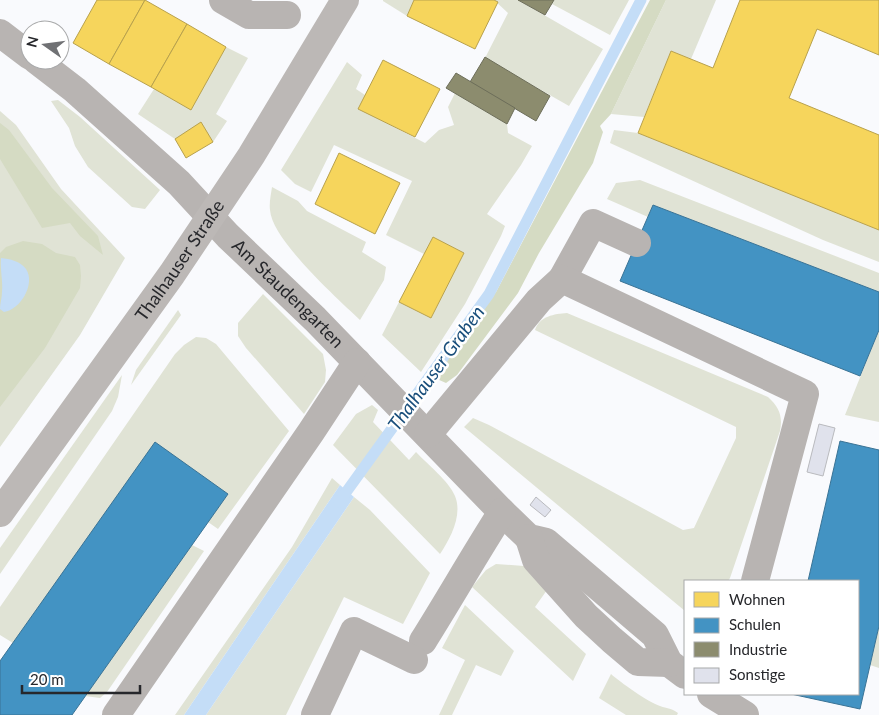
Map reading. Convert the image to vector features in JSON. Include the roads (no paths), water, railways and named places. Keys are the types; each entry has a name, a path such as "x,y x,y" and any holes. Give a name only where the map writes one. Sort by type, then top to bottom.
{"main road":[{"name":"Thalhauser Straße","path":"0,513 172,274 251,156 345,0"}],"street":[{"path":"223,0 249,15 287,15"},
{"path":"0,33 20,48"},
{"name":"Am Staudengarten","path":"49,70 90,103 180,183 228,236 315,319 529,538 536,560 586,616 638,662 677,669"},
{"path":"426,433 539,300 562,279 593,223 637,243"},
{"path":"562,279 805,394 756,580"},
{"path":"116,715 357,362"},
{"path":"315,715 354,631 418,651 476,551 502,512"},
{"path":"713,695 745,715"}],"water":[{"path":"1,258 21,264 29,275 28,289 21,301 16,307 4,312 0,309 2,294"},
{"path":"340,485 354,497 206,715 184,715"}],"waterway":[{"name":"Thalhauser Graben","path":"339,502 489,294 641,0"}]}
